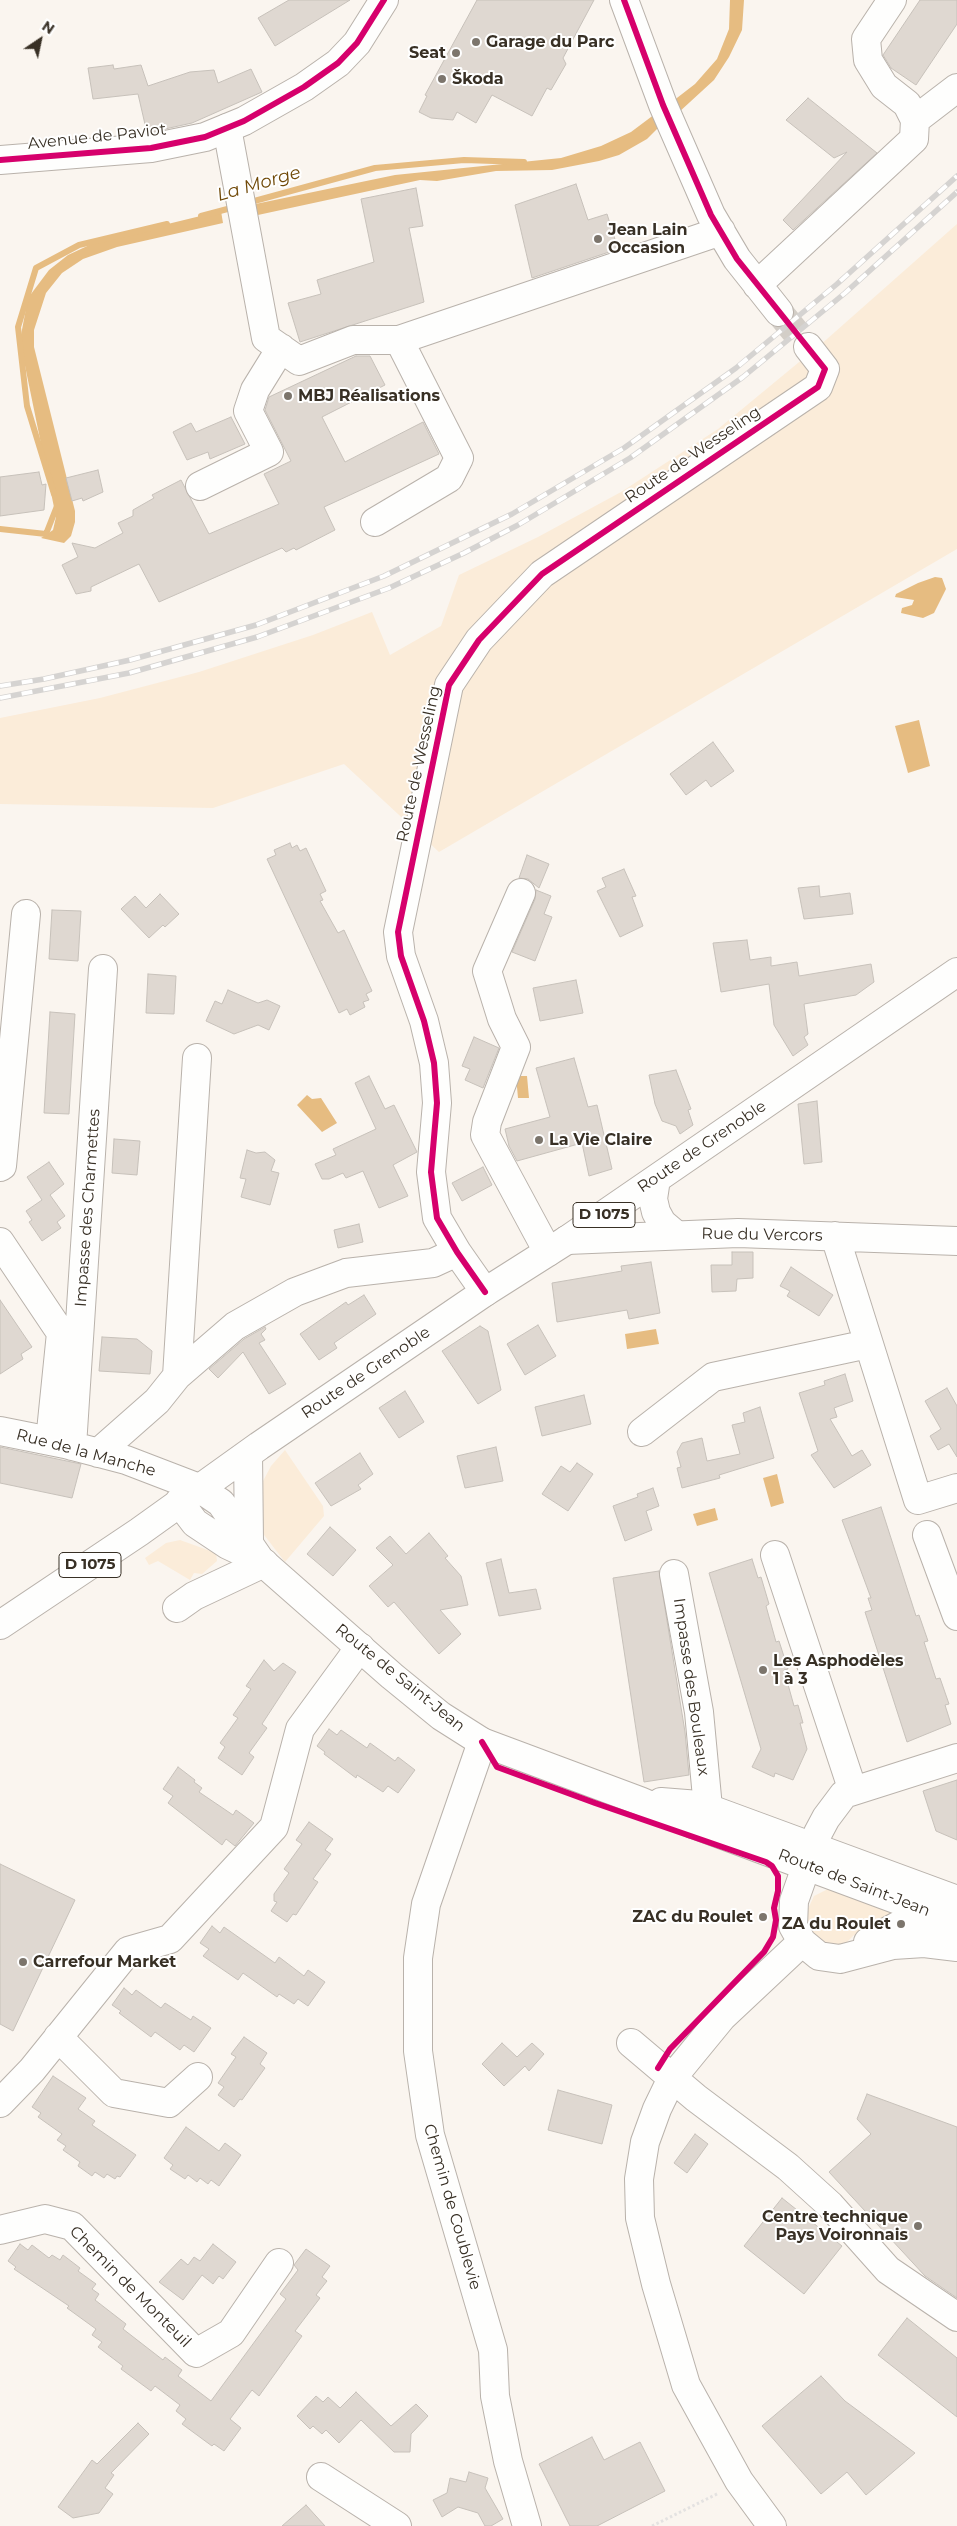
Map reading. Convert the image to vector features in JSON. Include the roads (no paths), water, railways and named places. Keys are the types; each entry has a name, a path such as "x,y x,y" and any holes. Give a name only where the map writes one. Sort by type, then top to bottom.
{"street":[{"name":"Avenue de Paviot","path":"0,160 151,148 205,137 244,121 304,87 338,63 356,43 384,0"},
{"path":"624,0 667,114 711,215 737,259 779,312"},
{"path":"758,285 914,139 915,120 907,104 884,86 868,60 866,39 892,0"},
{"path":"915,120 957,88"},
{"path":"227,128 266,338 299,361 353,340 399,340 721,231"},
{"path":"375,522 449,478 459,458 399,340"},
{"name":"Route de Wesseling","path":"485,1292 457,1252 437,1218 431,1172 436,1103 434,1063 424,1022 401,956 398,932 449,685 479,640 542,574 818,387 825,369 808,347"},
{"path":"200,486 269,452 248,411 255,390 281,348"},
{"path":"521,894 487,971 502,1019 516,1047 487,1122 485,1135 557,1246"},
{"path":"0,1167 3,1157 26,914"},
{"name":"Impasse des Charmettes","path":"61,1443 103,969"},
{"name":"Route de Grenoble","path":"189,1495 485,1292 656,1179 957,972"},
{"path":"177,1376 197,1058"},
{"path":"656,1179 653,1199 656,1212 669,1234"},
{"path":"620,1203 669,1234"},
{"name":"Rue du Vercors","path":"557,1246 669,1234 738,1232 957,1242"},
{"path":"836,1236 918,1500 957,1488"},
{"path":"0,1242 61,1333 61,1443"},
{"path":"98,1453 157,1401 177,1376 235,1326 295,1292 346,1273 433,1263 457,1252"},
{"path":"642,1432 713,1377 868,1344"},
{"name":"Rue de la Manche","path":"0,1430 126,1460 189,1495"},
{"path":"177,1608 258,1555 248,1454"},
{"name":"Route de Saint-Jean","path":"189,1495 195,1524 228,1545 258,1555 360,1647 441,1716 482,1742 640,1801 699,1805 700,1816 811,1856 955,1914"},
{"name":"D 1075","path":"0,1625 124,1543 189,1495"},
{"path":"927,1535 957,1616"},
{"path":"775,1555 853,1791"},
{"name":"Impasse des Bouleaux","path":"674,1574 699,1712 700,1816"},
{"path":"0,2103 32,2070 128,1951 170,1940 274,1826 300,1729 360,1647"},
{"name":"Chemin de Coublevie","path":"482,1742 426,1904 418,1958 418,2051 430,2135 493,2350 495,2396 508,2461 527,2526"},
{"path":"957,1758 844,1794 826,1818 811,1856 794,1903 793,1926 802,1942 819,1956 840,1959 893,1945 924,1943 957,1948"},
{"path":"855,1955 871,1938 901,1924 955,1914"},
{"path":"772,2526 739,2481 686,2385 656,2284 640,2218 639,2179 645,2142 657,2109 672,2078 722,2017 802,1942"},
{"path":"58,2037 114,2093 169,2103 198,2077"},
{"path":"631,2043 672,2078 788,2167 830,2205 888,2270 957,2317"},
{"name":"Chemin de Monteuil","path":"0,2230 45,2219 72,2226 196,2353 231,2333 279,2263"},
{"path":"322,2477 397,2526"}],"waterway":[{"name":"La Morge","path":"247,203 375,168 464,160 524,162"},
{"name":"La Morge","path":"201,216 235,207"},
{"name":"La Morge","path":"54,494 27,406 18,327 36,268 79,245 167,224"},
{"name":"La Morge","path":"0,529 46,534 57,506"}],"tunnel":[{"path":"779,312 808,347"}],"railway":[{"path":"0,686 44,679 130,660 256,625 384,576 512,514 624,448 736,368 837,284 957,176"},
{"path":"0,698 129,673 257,637 389,588 518,525 630,458 743,377 845,293 957,192"}],"place":[{"name":"Garage du Parc","path":"476,42"},
{"name":"Seat","path":"456,53"},
{"name":"Škoda","path":"442,79"},
{"name":"Jean Lain Occasion","path":"598,239"},
{"name":"MBJ Réalisations","path":"288,396"},
{"name":"La Vie Claire","path":"539,1140"},
{"name":"Les Asphodèles 1 à 3","path":"763,1670"},
{"name":"ZAC du Roulet","path":"763,1917"},
{"name":"ZA du Roulet","path":"901,1924"},
{"name":"Carrefour Market","path":"23,1962"},
{"name":"Centre technique Pays Voironnais","path":"918,2226"}]}
